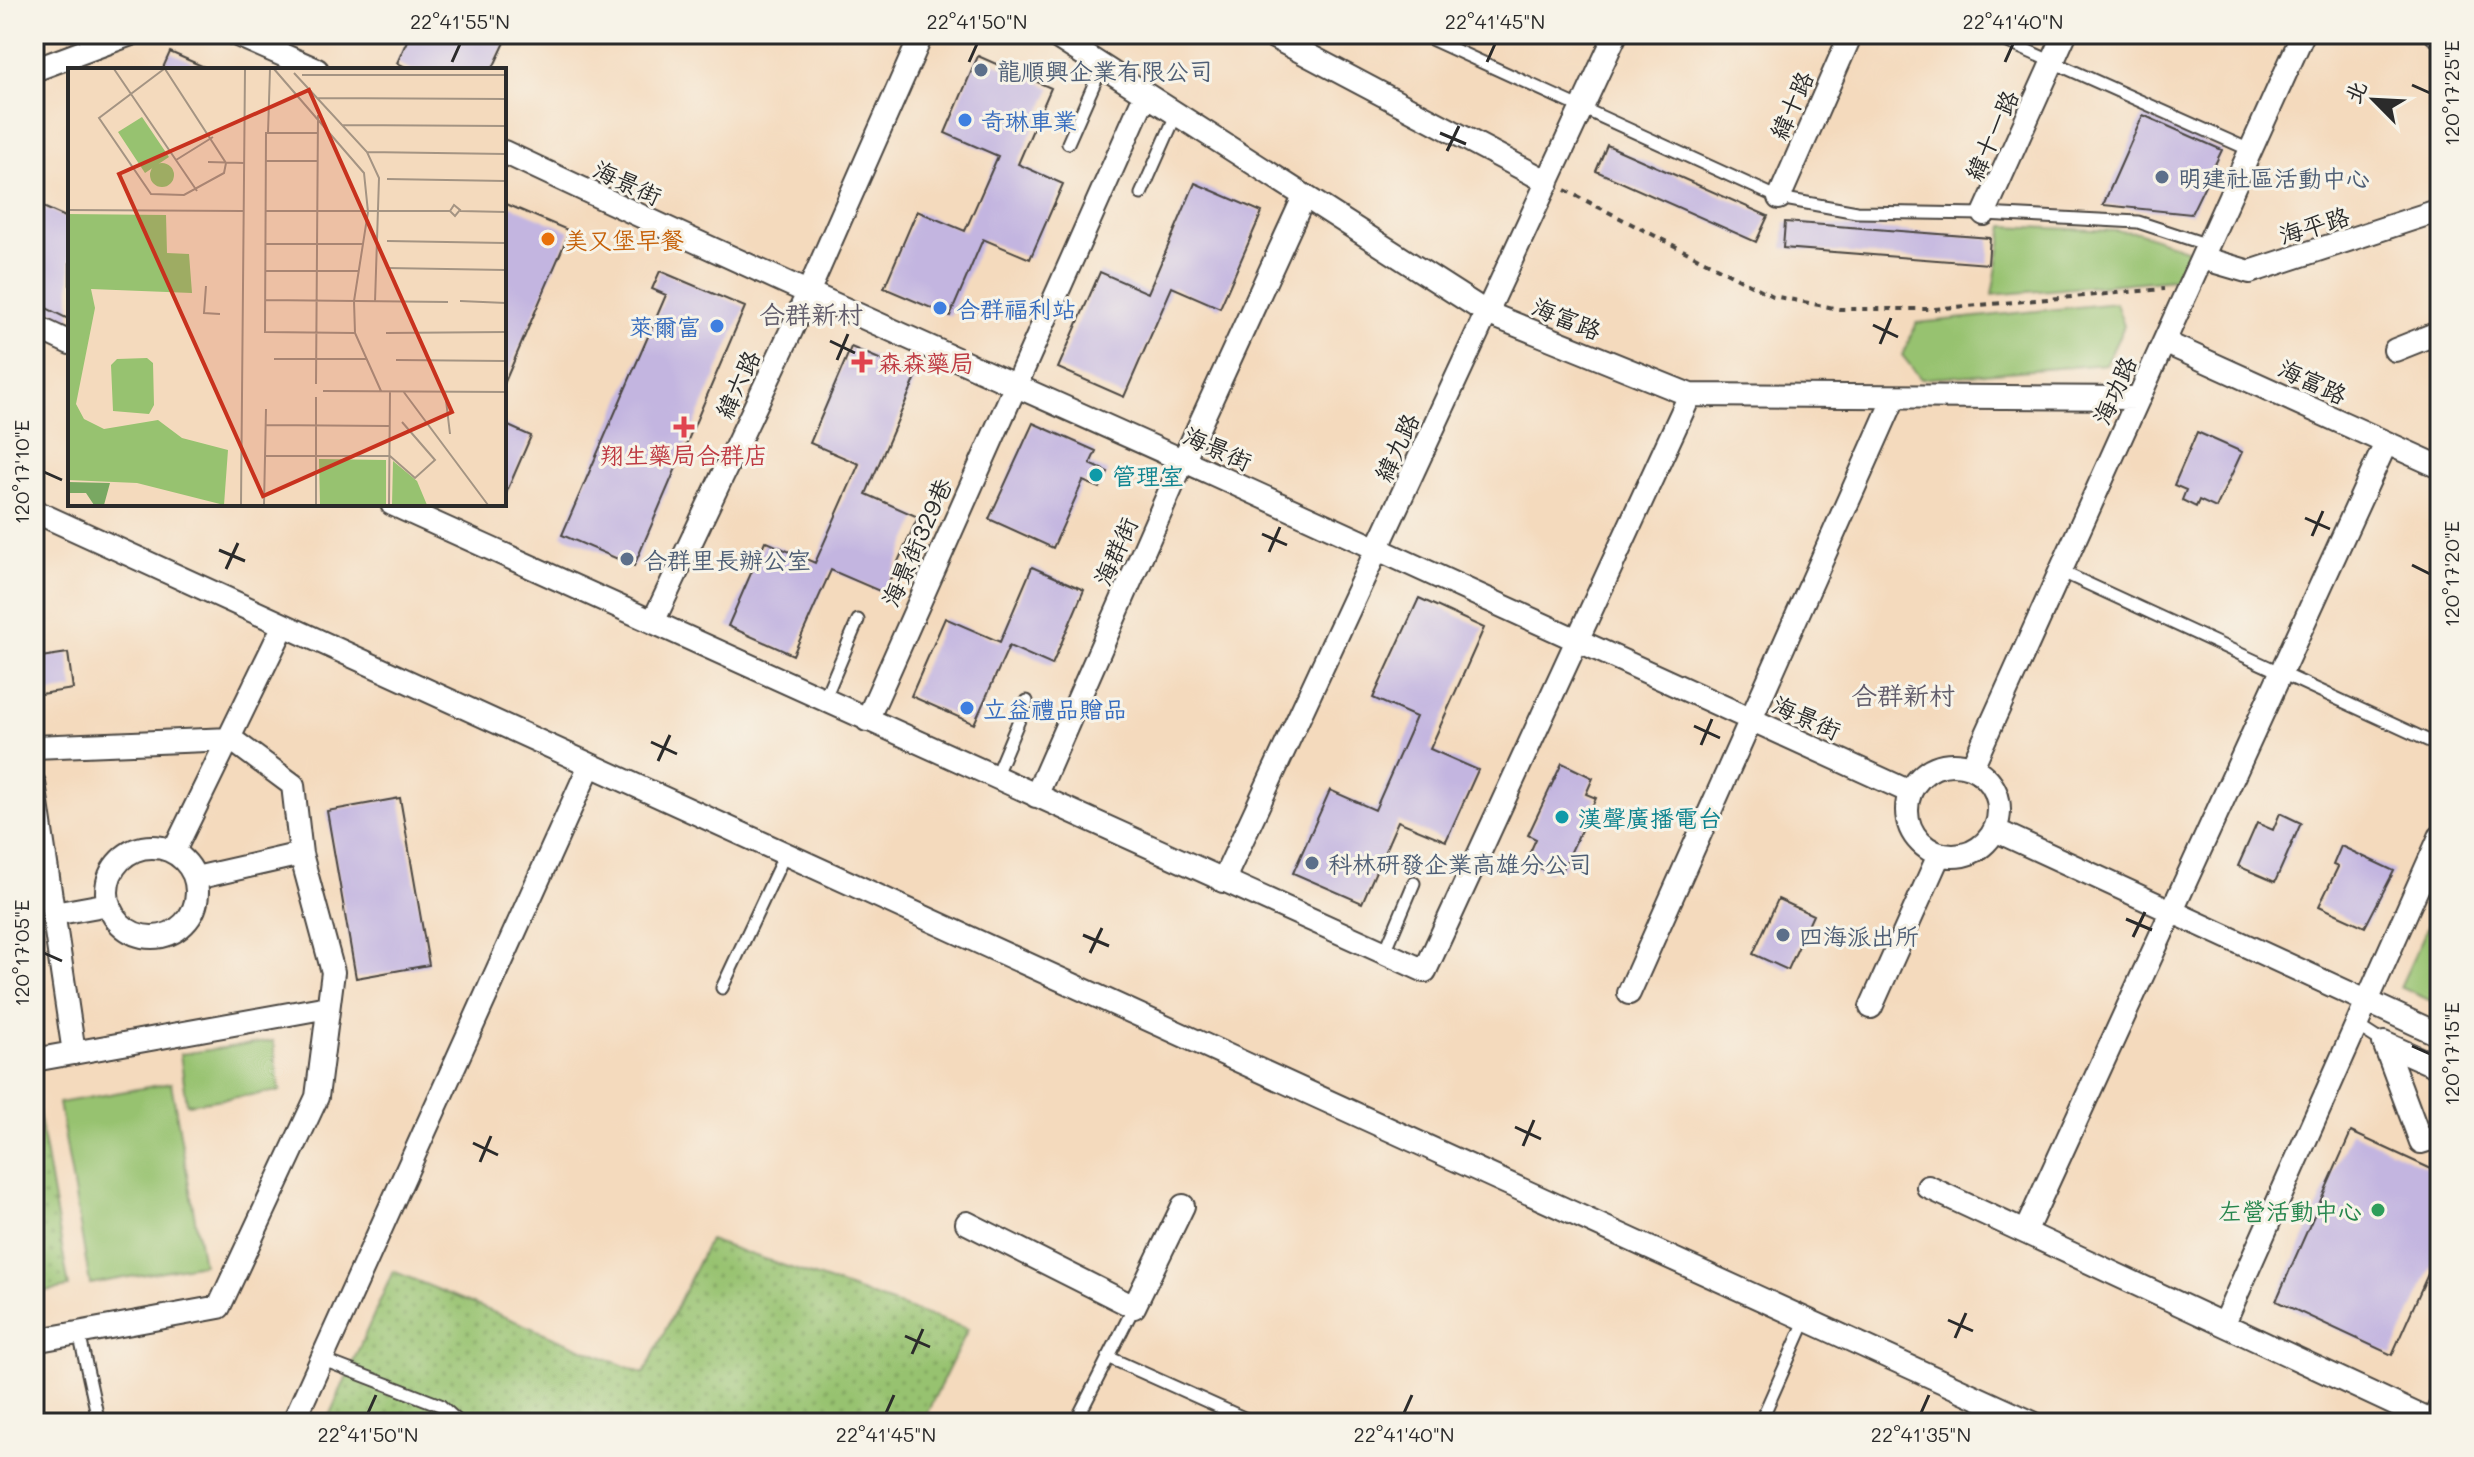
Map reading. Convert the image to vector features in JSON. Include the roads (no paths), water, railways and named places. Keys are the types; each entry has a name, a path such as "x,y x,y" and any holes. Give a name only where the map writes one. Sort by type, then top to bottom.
{"street":[{"path":"34,70 131,34"},
{"path":"235,34 307,68"},
{"name":"緯六路","path":"653,622 807,293 922,34"},
{"name":"海富路","path":"1052,34 1487,313 1690,395 2139,398"},
{"path":"1268,34 1548,182"},
{"name":"緯九路","path":"1223,881 1616,34"},
{"name":"緯十路","path":"1779,198 1851,34"},
{"name":"緯十一路","path":"1984,214 2065,34"},
{"name":"海功路","path":"1972,767 2303,34"},
{"name":"海景街329巷","path":"867,720 1013,385 1145,95"},
{"name":"海景街","path":"506,153 807,293 1378,549 1577,644 1910,792"},
{"name":"海群街","path":"1036,796 1183,461 1304,197"},
{"name":"海平路","path":"2205,252 2250,272 2440,210"},
{"path":"34,326 68,342"},
{"path":"2395,350 2440,332"},
{"name":"海富路","path":"2164,342 2440,467"},
{"path":"396,506 1425,971 1690,395"},
{"path":"1629,993 1894,398"},
{"path":"2025,1232 2386,443"},
{"path":"34,511 2033,1423"},
{"path":"174,851 283,627"},
{"path":"34,747 231,739 293,785 301,854 333,972 317,1097 219,1307 34,1341"},
{"path":"1958,763 1972,767 1984,775 1999,801 1995,830 1977,850 1952,857 1939,855 1925,848 1908,823 1910,792 1929,770 1958,763"},
{"path":"293,1423 590,765"},
{"path":"34,783 74,1053"},
{"path":"1995,830 2440,1035"},
{"path":"2224,1323 2440,837"},
{"path":"145,847 174,851 191,868 196,878 195,906 188,919 165,935 137,935 125,928 109,904 107,889 118,862 145,847"},
{"path":"196,878 301,854"},
{"path":"1871,1007 1939,855"},
{"path":"54,914 109,904"},
{"path":"34,1060 328,1007"},
{"path":"2384,1043 2440,1068"},
{"path":"2384,1043 2421,1142 2440,1136"},
{"path":"1928,1187 2432,1421"},
{"path":"967,1223 1134,1307 1183,1206"}],"lane":[{"path":"1420,34 1779,198 1857,212 1984,214 2138,222 2205,252"},
{"path":"1990,34 2250,150"},
{"path":"1068,143 1102,66"},
{"path":"1141,194 1176,115"},
{"path":"2060,571 2440,746"},
{"path":"824,700 858,620"},
{"path":"995,778 1027,701"},
{"path":"722,988 785,854"},
{"path":"1383,954 1414,883"},
{"path":"2356,1025 2384,1043"},
{"path":"1075,1423 1134,1307"},
{"path":"1760,1423 1806,1319"},
{"path":"79,1333 99,1423"},
{"path":"1108,1357 1255,1423"},
{"path":"321,1359 440,1405 460,1423"},
{"path":"2432,1421 2440,1393"}],"place":[{"name":"龍順興企業有限公司","path":"981,70"},
{"name":"奇琳車業","path":"965,120"},
{"name":"明建社區活動中心","path":"2162,177"},
{"name":"美又堡早餐","path":"548,239"},
{"name":"合群福利站","path":"940,308"},
{"name":"萊爾富","path":"717,326"},
{"name":"森森藥局","path":"862,362"},
{"name":"翔生藥局合群店","path":"684,427"},
{"name":"管理室","path":"1096,475"},
{"name":"合群里長辦公室","path":"627,559"},
{"name":"立益禮品贈品","path":"967,708"},
{"name":"漢聲廣播電台","path":"1562,817"},
{"name":"科林研發企業高雄分公司","path":"1312,863"},
{"name":"四海派出所","path":"1783,935"},
{"name":"左營活動中心","path":"2378,1210"}],"district":[{"name":"合群新村","path":"811,314"},
{"name":"合群新村","path":"1903,695"}]}
